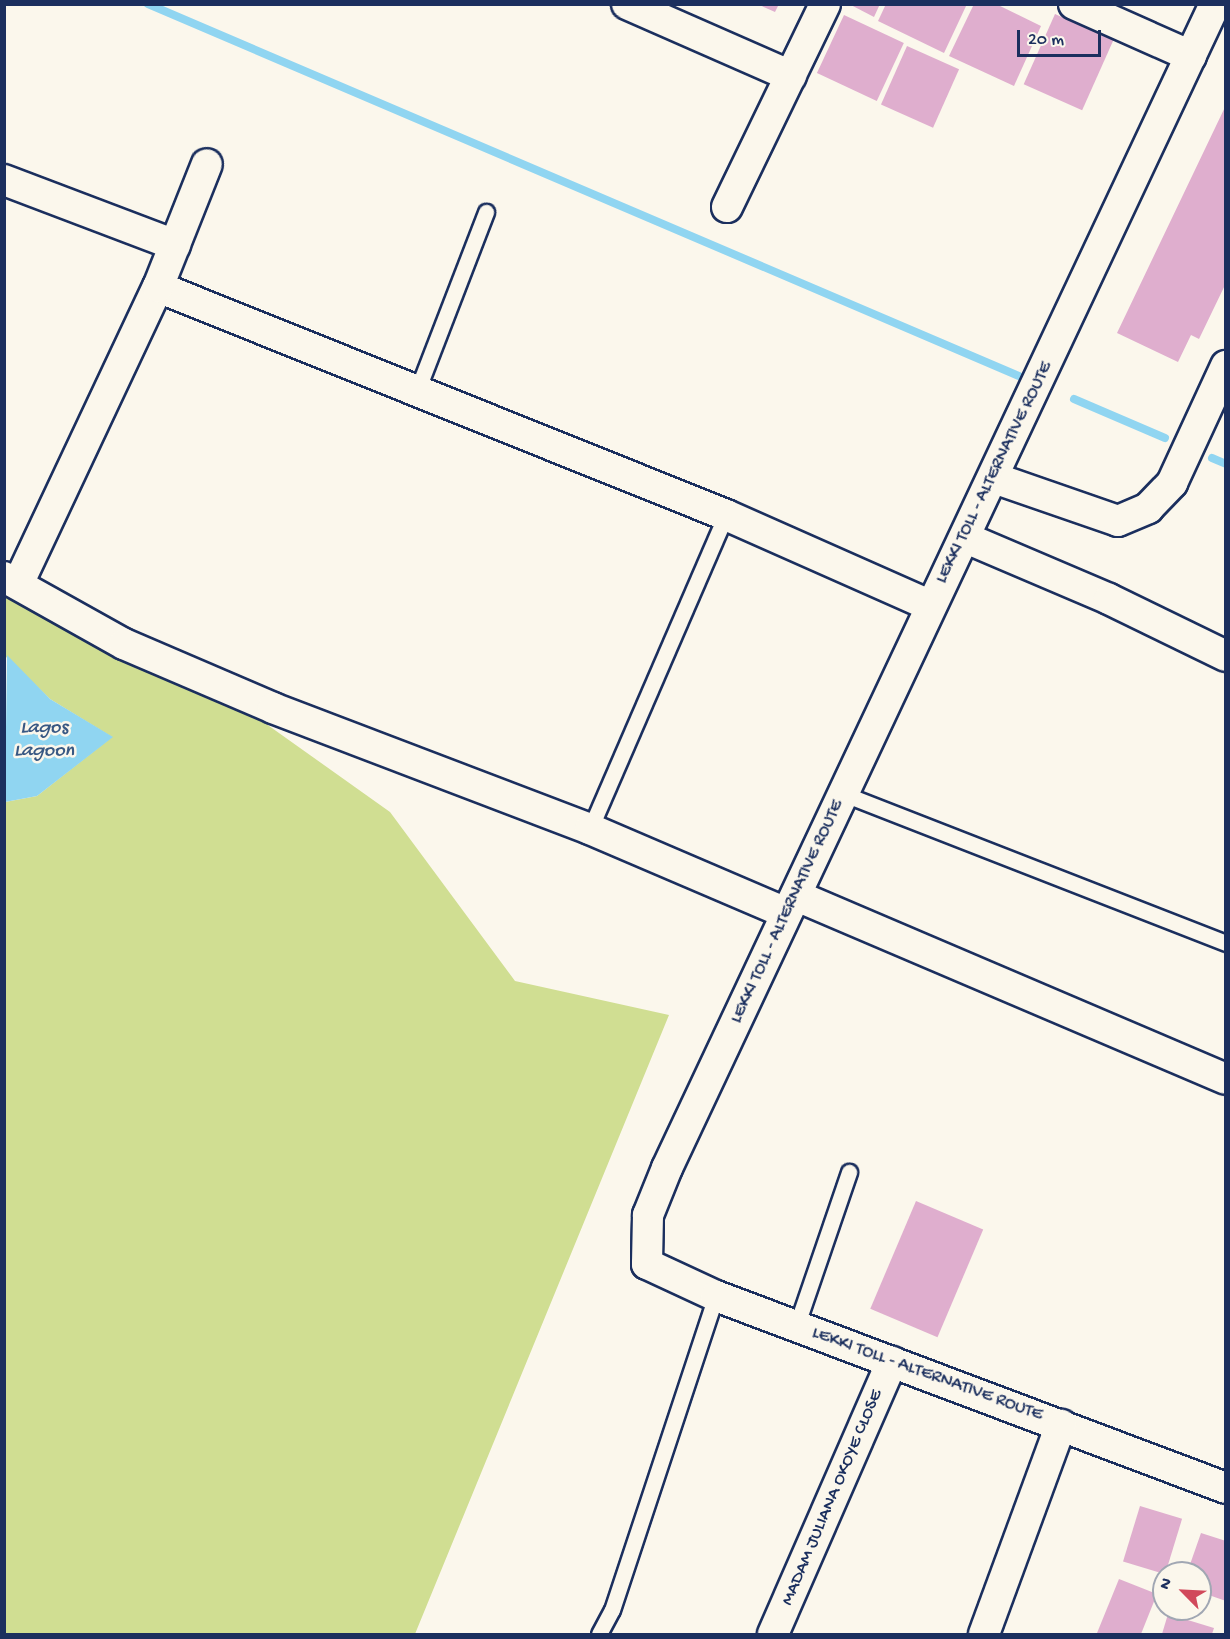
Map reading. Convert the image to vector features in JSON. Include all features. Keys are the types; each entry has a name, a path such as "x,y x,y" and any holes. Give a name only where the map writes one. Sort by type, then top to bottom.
{"street":[{"path":"627,4 790,76"},
{"path":"727,207 825,4"},
{"path":"1074,4 1191,56"},
{"name":"LEKKI TOLL - ALTERNATIVE ROUTE","path":"1215,4 966,538 931,606 791,905 648,1215 647,1264 716,1296 796,1327 1226,1488"},
{"path":"207,164 158,287 11,581 134,649 273,708 791,905 1226,1079"},
{"path":"4,180 175,245"},
{"path":"158,287 726,515 931,606"},
{"path":"994,478 1118,521 1148,508 1172,483 1226,366"},
{"path":"966,538 1109,599 1226,656"},
{"name":"MADAM JULIANA OKOYE CLOSE","path":"773,1635 892,1362"},
{"path":"984,1635 1061,1425"}],"lane":[{"path":"417,391 486,212"},
{"path":"590,829 726,515"},
{"path":"844,794 1226,943"},
{"path":"796,1327 849,1172"},
{"path":"599,1635 612,1610 716,1296"}],"green space":[{"path":"4,571 168,654 390,812 515,981 669,1015 415,1634 5,1634 5,802 37,796 112,737 50,699 5,656"}],"water":[{"name":"Lagos Lagoon","path":"7,655 50,699 113,737 37,796 5,802"}],"building":[{"path":"757,4 779,4 775,12"},
{"path":"849,4 880,4 874,17"},
{"path":"886,4 967,4 944,53 878,21"},
{"path":"974,4 996,4 1041,26 1014,86 949,56"},
{"path":"1055,14 1113,40 1082,110 1024,84"},
{"path":"844,15 904,43 877,101 817,73"},
{"path":"907,46 959,69 933,128 881,104"},
{"path":"1226,105 1226,283 1199,339 1191,335 1178,362 1117,333"},
{"path":"916,1201 983,1230 937,1337 870,1309"},
{"path":"1140,1506 1182,1519 1169,1561 1152,1561 1152,1570 1123,1561"},
{"path":"1201,1533 1226,1541 1226,1601 1212,1596 1212,1561 1191,1561"},
{"path":"1119,1579 1152,1592 1152,1606 1141,1634 1097,1633"},
{"path":"1166,1621 1191,1621 1214,1628 1212,1634 1162,1634"}],"waterway":[{"path":"148,4 1019,376"},
{"path":"1074,399 1165,438"},
{"path":"1212,458 1226,464"}]}
